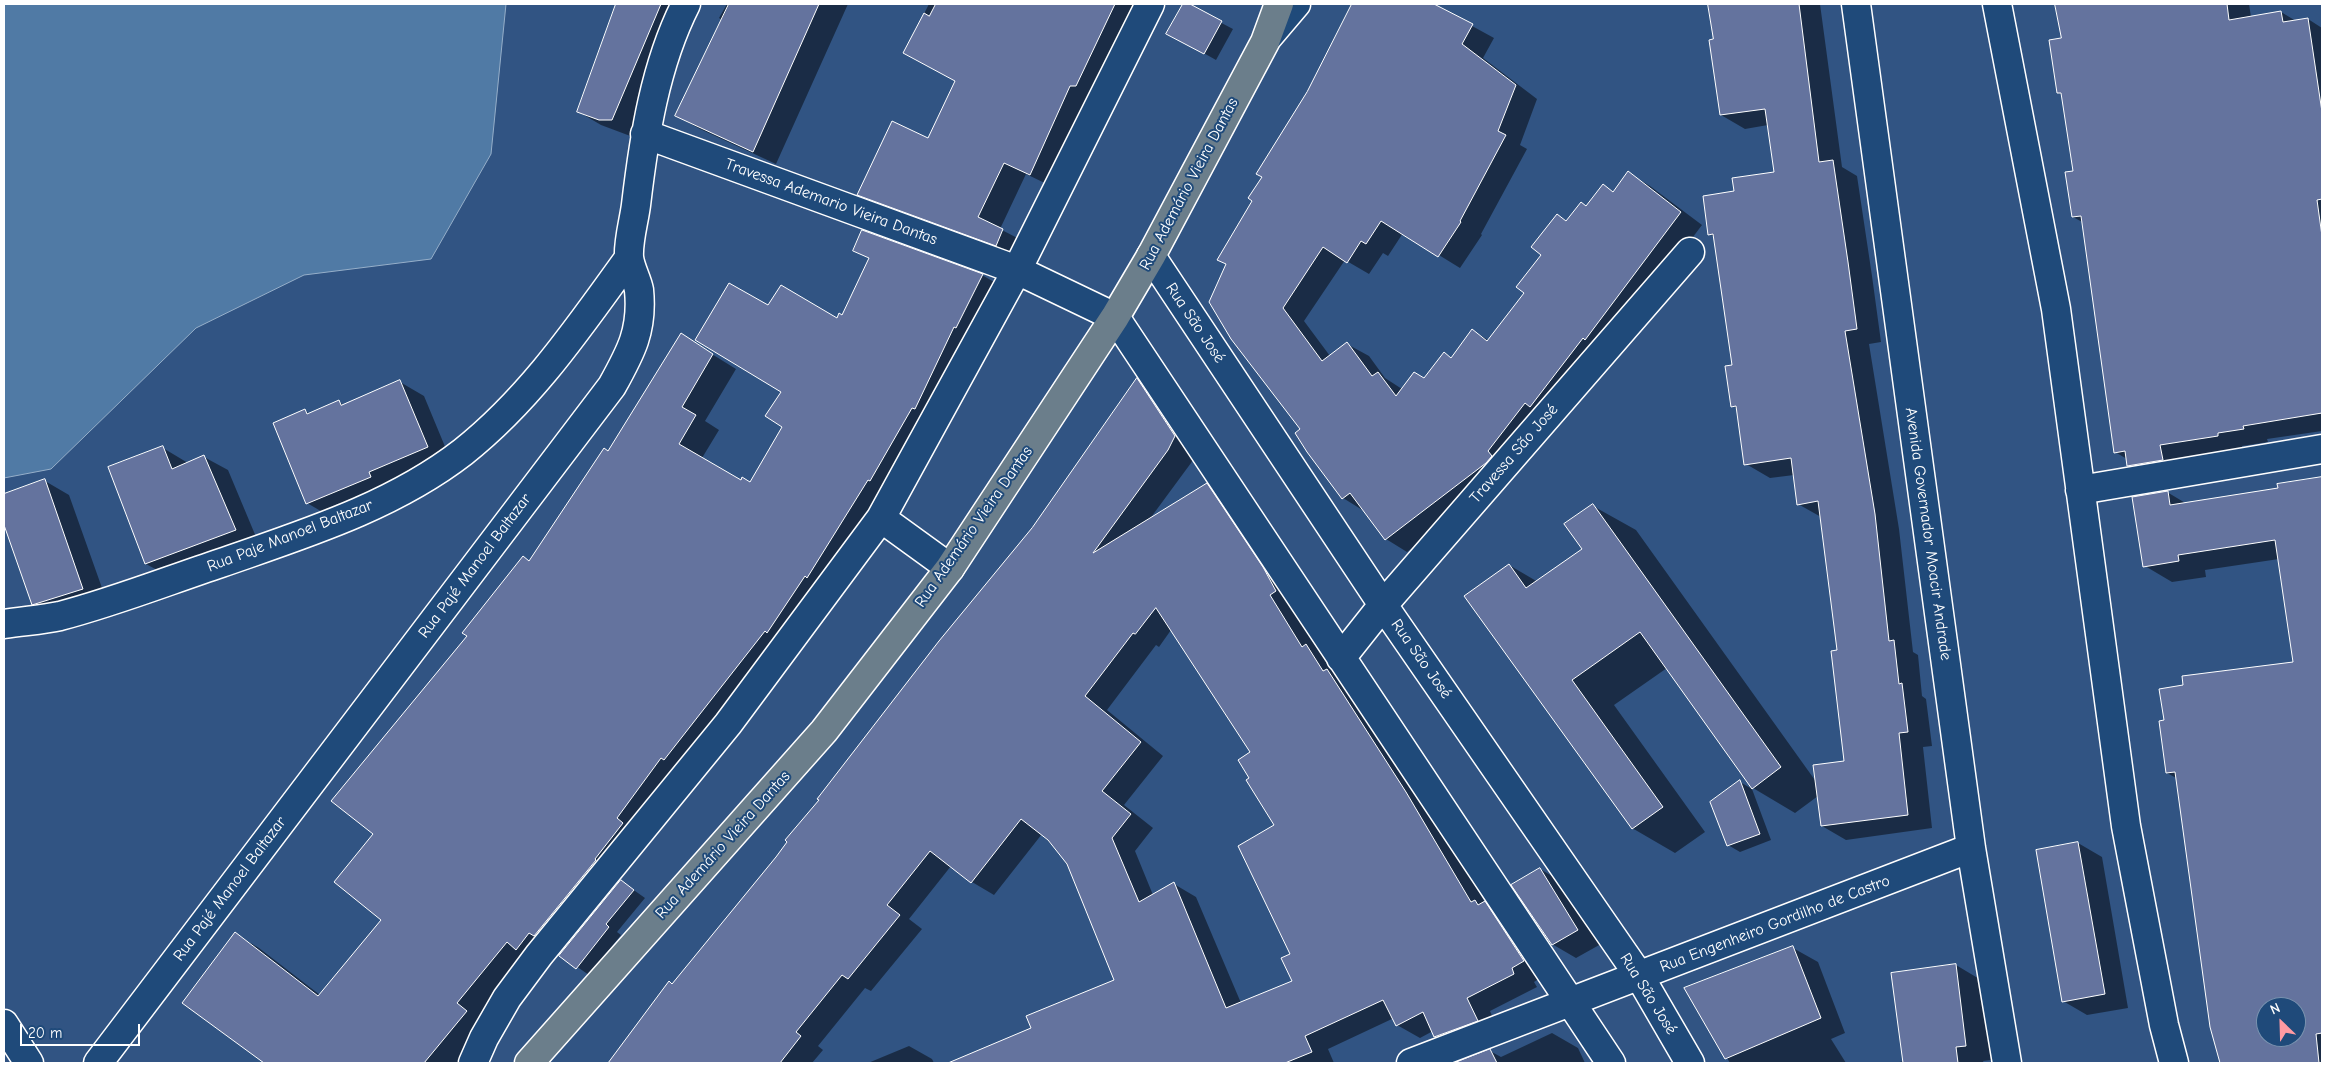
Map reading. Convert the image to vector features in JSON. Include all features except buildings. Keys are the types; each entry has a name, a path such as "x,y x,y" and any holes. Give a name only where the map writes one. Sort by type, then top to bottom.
{"main road":[{"name":"Rua Ademário Vieira Dantas","path":"529,1063 824,731 950,568 1115,317 1151,256 1265,42 1279,4"}],"street":[{"name":"Rua Pajé Manoel Baltazar","path":"98,1063 612,386 631,352 638,333 639,288 629,258 645,134 673,30 686,4"},
{"path":"473,1063 484,1038 507,998 539,954 728,724 881,518 1017,270 1150,4"},
{"path":"1265,42 1296,4"},
{"name":"Avenida Governador Moacir Andrade","path":"1856,4 1971,848 2007,1063"},
{"path":"1997,4 2056,309 2126,826 2164,1025 2174,1063"},
{"name":"Travessa Ademario Vieira Dantas","path":"645,134 1017,270 1115,317"},
{"name":"Travessa São José","path":"1341,658 1383,605 1690,252"},
{"name":"Rua São José","path":"1151,256 1383,605 1640,977 1690,1063"},
{"name":"Rua Paje Manoel Baltazar","path":"4,624 58,616 118,598 355,514 417,483 463,452 508,412 553,361 629,258"},
{"path":"1115,317 1610,1063"},
{"path":"2080,490 2322,450"},
{"path":"881,518 950,568"},
{"name":"Rua Engenheiro Gordilho de Castro","path":"1411,1063 1570,1001 1640,977 1971,848"},
{"path":"4,1024 29,1063"}],"water":[{"path":"4,4 506,4 491,154 431,259 304,275 196,328 51,469 4,478"}]}
